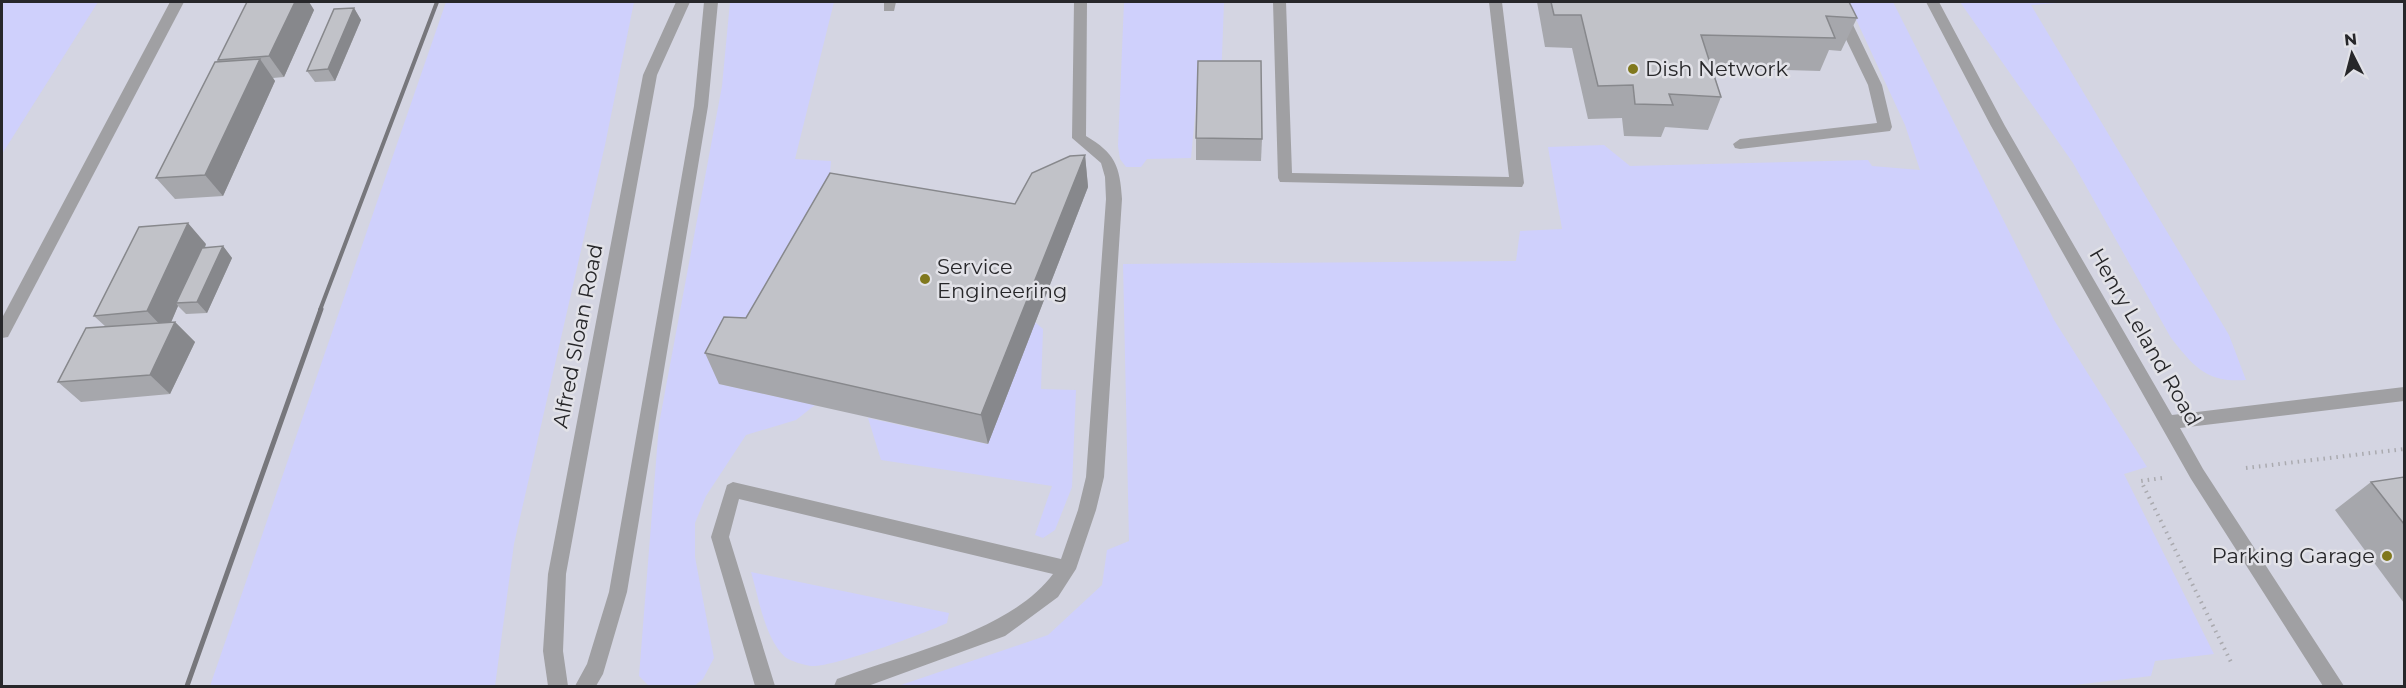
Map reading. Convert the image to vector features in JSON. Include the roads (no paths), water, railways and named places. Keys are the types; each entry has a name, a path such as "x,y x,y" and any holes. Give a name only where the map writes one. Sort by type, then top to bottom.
{"lane":[{"path":"2,332 177,2"},
{"name":"Alfred Sloan Road","path":"558,687 553,651 557,574 650,75 683,2"},
{"path":"585,687 596,668 618,592 700,105 711,2"},
{"path":"844,687 998,630 1051,591 1067,569 1087,510 1095,477 1114,199 1113,172 1103,153 1079,138 1080,2"},
{"path":"1279,2 1285,178 1517,183 1496,2"},
{"path":"1740,144 1885,127 1875,85 1835,2"},
{"name":"Henry Leland Road","path":"1932,2 1998,126 2203,484 2334,687"},
{"path":"2169,422 2404,394"},
{"path":"765,687 720,537 734,490 1067,569"}],"railway":[{"path":"320,310 437,2"},
{"path":"187,686 321,309"}],"place":[{"name":"Dish Network","path":"1633,69"},
{"name":"Service Engineering","path":"925,279"},
{"name":"Parking Garage","path":"2387,556"}]}
